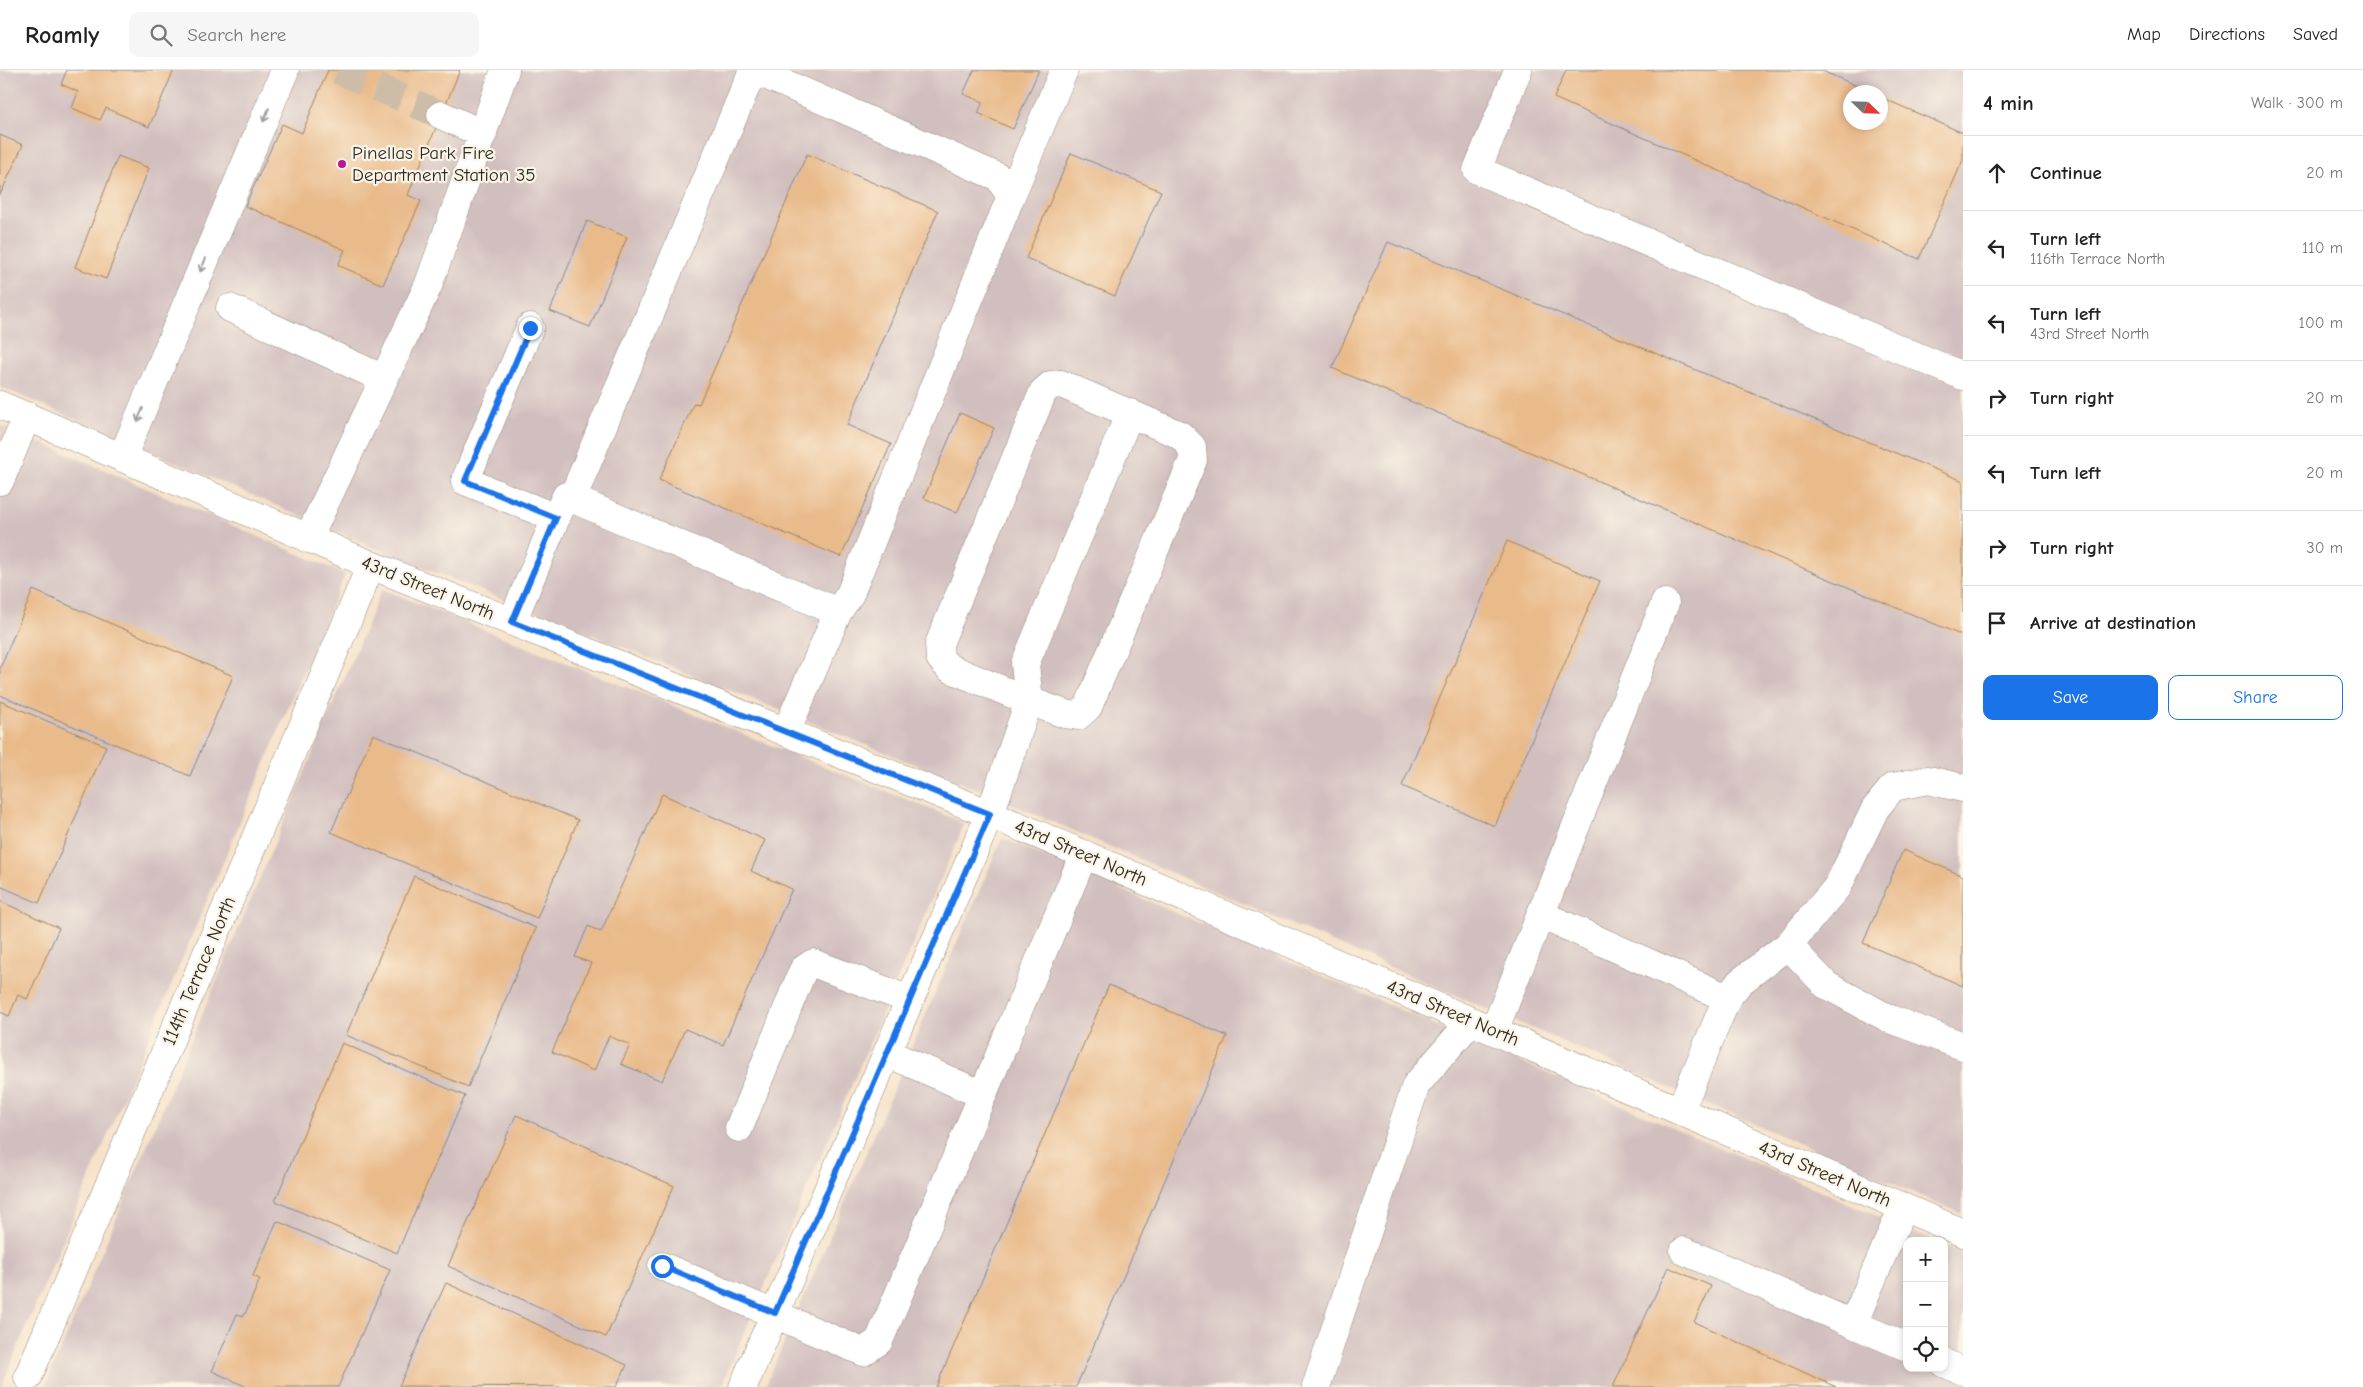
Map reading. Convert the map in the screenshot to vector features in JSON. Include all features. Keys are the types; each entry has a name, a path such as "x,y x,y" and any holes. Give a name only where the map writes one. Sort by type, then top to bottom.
{"street":[{"path":"122,458 285,70"},
{"path":"308,539 428,286 506,70"},
{"path":"512,622 564,508 754,70 998,177 1011,196"},
{"path":"786,732 838,612 850,594 1064,70"},
{"path":"1518,70 1477,170 1963,376"},
{"path":"441,116 483,134"},
{"path":"230,308 384,379"},
{"path":"530,328 465,481 564,508 838,612"},
{"path":"1062,384 1130,414 1180,435 1192,446 1193,460 1088,707 1078,716 1065,714 949,668 940,658 939,644 1043,392 1051,385 1062,384"},
{"name":"43rd Street North","path":"0,405 370,565 990,814 1963,1233"},
{"path":"743,1387 990,814 1029,701 1025,664 1130,414"},
{"path":"0,481 27,416"},
{"name":"114th Terrace North","path":"28,1377 370,565"},
{"path":"1316,1387 1416,1084 1483,1026 1542,915 1665,603"},
{"path":"1680,1111 1727,998 1740,982 1788,945 1838,886 1875,809 1893,787 1928,780 1963,788"},
{"path":"662,1266 863,1352 879,1341 1084,854"},
{"path":"1542,915 1727,998"},
{"path":"1788,945 1826,985 1890,1018 1963,1046"},
{"path":"739,1128 803,970 813,963 910,1000"},
{"path":"887,1053 983,1094"},
{"path":"1853,1324 1903,1207"},
{"path":"1684,1251 1903,1345"},
{"path":"1948,1365 1963,1373 1958,1387"}],"shaded area":[{"path":"0,70 1963,70 1963,1214 979,790 377,549 0,387"},
{"path":"0,425 345,574 2,1385 5,1387 0,1387"},
{"path":"382,589 965,823 721,1387 45,1387"},
{"path":"1002,838 1927,1237 1903,1237 1903,1372 1948,1372 1948,1246 1963,1253 1963,1387 765,1387"}],"building":[{"path":"67,70 174,70 149,127 106,108 100,120 72,108 78,92 61,84"},
{"name":"Pinellas Park Fire Department Station 35","path":"328,70 460,70 408,195 421,201 383,285 338,265 345,250 245,206 282,124 302,133"},
{"path":"974,70 1039,70 1013,129 978,113 983,102 963,94"},
{"path":"1566,70 1820,70 1855,85 1843,85 1843,130 1888,130 1888,100 1963,133 1963,160 1919,259 1554,98"},
{"path":"0,135 23,145 0,195"},
{"path":"1071,153 1161,191 1115,296 1026,258"},
{"path":"807,154 938,211 847,425 891,444 841,557 659,480 694,403 699,404"},
{"path":"118,156 149,168 106,279 75,267"},
{"path":"587,221 627,237 590,327 550,311"},
{"path":"1388,242 1963,481 1963,636 1332,368"},
{"path":"960,413 994,428 957,513 924,498"},
{"path":"1507,541 1600,581 1495,826 1402,786"},
{"path":"33,590 233,676 190,776 0,695 0,668"},
{"path":"0,701 106,746 39,903 0,886"},
{"path":"373,734 578,820 537,918 331,832"},
{"path":"662,794 765,840 751,871 792,889 723,1045 685,1029 662,1081 621,1064 630,1045 609,1036 594,1071 552,1052 591,963 575,957 588,926 601,932"},
{"path":"1903,850 1963,876 1963,986 1863,943"},
{"path":"414,876 536,928 468,1087 346,1035"},
{"path":"0,901 59,928 27,999 18,995 9,1016 0,1012"},
{"path":"1109,985 1227,1036 1076,1387 936,1387"},
{"path":"342,1043 465,1096 397,1253 275,1201"},
{"path":"516,1115 674,1186 606,1337 448,1266"},
{"path":"277,1221 390,1270 338,1387 247,1387 212,1371 237,1314 244,1316 260,1279 253,1276"},
{"path":"1668,1267 1711,1286 1694,1322 1836,1387 1613,1387"},
{"path":"446,1283 627,1365 616,1387 399,1386"}],"tunnel":[{"path":"338,70 441,115"}],"place":[{"name":"Pinellas Park Fire Department Station 35","path":"342,164"}],"route":[{"path":"530,328 465,481 556,518 512,622 990,814 775,1313 662,1266"}]}
